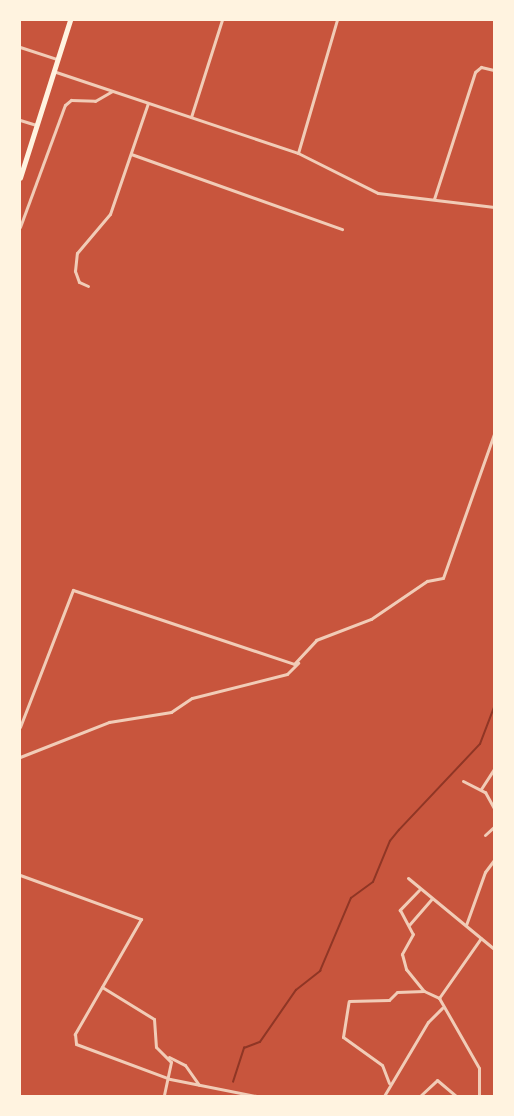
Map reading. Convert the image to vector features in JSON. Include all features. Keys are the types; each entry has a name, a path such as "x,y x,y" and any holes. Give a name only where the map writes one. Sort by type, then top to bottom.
{"highway":[{"path":"20,178 70,20"}],"street":[{"path":"191,117 222,20"},
{"path":"298,153 337,20"},
{"path":"20,47 57,59"},
{"path":"434,200 475,72 481,67 495,70"},
{"path":"53,71 298,153 378,193 495,207"},
{"path":"20,227 65,105 71,100 95,101 112,91"},
{"path":"88,286 80,282 75,271 77,253 110,214 148,103"},
{"path":"20,120 36,125"},
{"path":"131,154 278,209 342,229"},
{"path":"20,757 109,722 171,712 192,698 287,674 316,640 370,619 427,581 447,575 495,434"},
{"path":"20,727 76,589 294,664 299,662"},
{"path":"481,789 495,769"},
{"path":"463,781 481,789 489,796 495,808"},
{"path":"489,796 495,795"},
{"path":"485,836 495,827"},
{"path":"466,925 485,872 495,860"},
{"path":"20,875 141,920 75,1034 76,1044 170,1079 233,1089 256,1096"},
{"path":"408,878 419,890 495,949"},
{"path":"419,890 400,909 413,934 402,954 402,962 424,991"},
{"path":"409,925 432,899"},
{"path":"439,998 481,938"},
{"path":"102,987 151,1015 156,1047 168,1057 185,1065 199,1085"},
{"path":"389,1083 382,1065 343,1037 349,1002 389,1000 396,992 424,991 439,998 442,1008 479,1068 479,1096"},
{"path":"384,1096 389,1083 428,1022 442,1008"},
{"path":"164,1096 170,1079 168,1057"},
{"path":"420,1096 437,1080 456,1096"}],"waterway":[{"path":"233,1082 244,1048 260,1042 296,990 320,971 351,898 373,882 390,841 399,830 480,744 494,708"}]}
